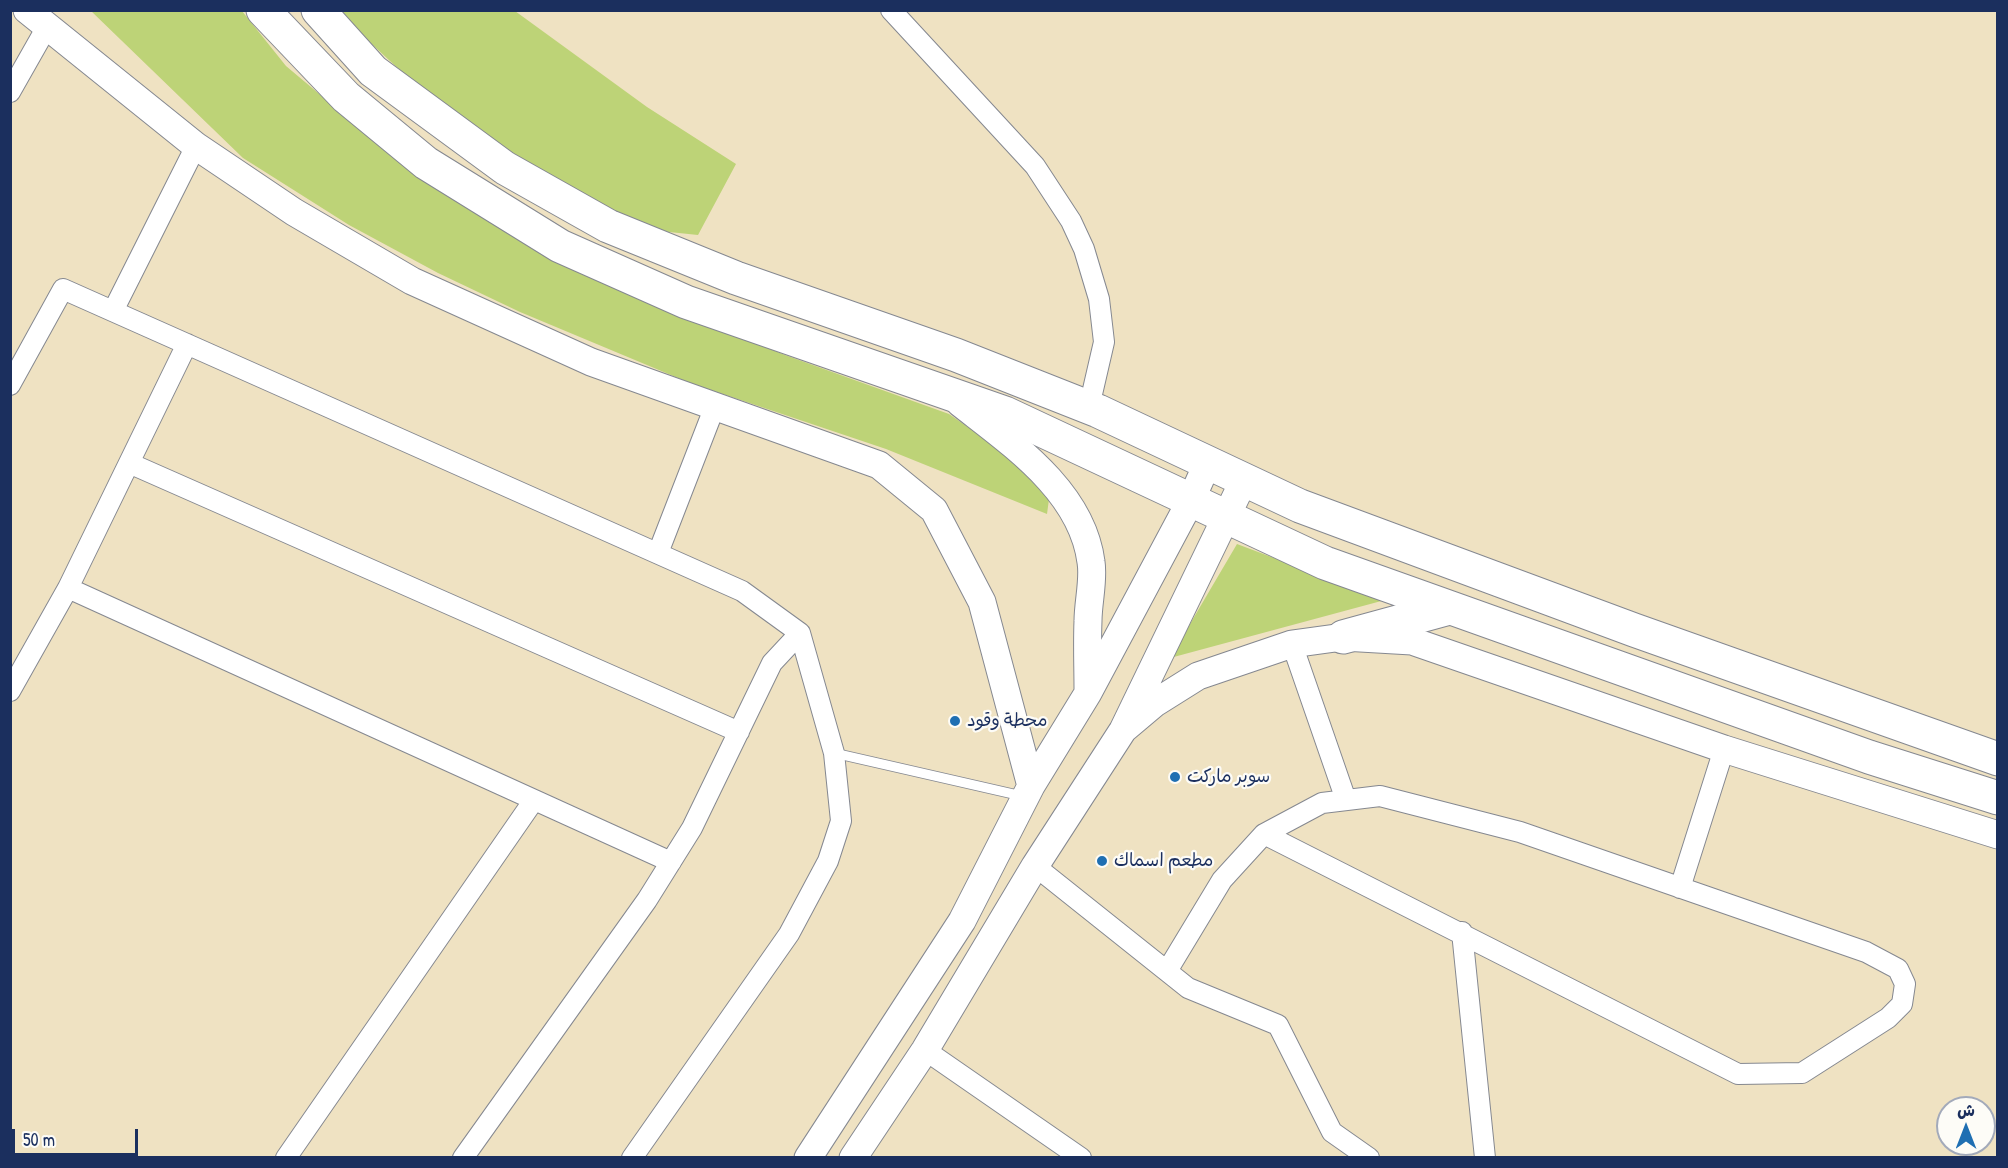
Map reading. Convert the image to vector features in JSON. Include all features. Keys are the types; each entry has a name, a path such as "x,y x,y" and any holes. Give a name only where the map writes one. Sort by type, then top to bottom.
{"highway":[{"path":"263,10 346,97 426,163 560,246 686,302 1005,413 1325,563 1869,757 1998,798"},
{"path":"318,10 382,78 505,168 608,226 736,278 956,355 1089,407 1300,506 1623,626 1998,759"},
{"path":"1343,637 1449,608"}],"street":[{"path":"891,10 1035,166 1071,220 1084,249 1099,299 1104,342 1089,407"},
{"path":"10,92 38,18 196,146 294,212 412,281 591,362 879,465 934,510 982,602 1028,791"},
{"path":"113,311 196,146"},
{"path":"10,385 63,289 742,591 800,633 834,753 841,821 828,861 789,934 632,1158"},
{"path":"10,692 68,588 187,344"},
{"path":"948,393 1023,452 1060,493 1082,527 1092,562 1088,621 1088,693"},
{"path":"658,553 715,406"},
{"path":"808,1158 962,921 1028,791 1088,693 1191,500 1208,462"},
{"path":"129,463 739,732"},
{"path":"853,1158 922,1054 1035,866 1123,730 1224,516 1244,480"},
{"path":"68,588 671,862"},
{"path":"464,1158 561,1023 671,862 692,828 772,663 800,633"},
{"path":"1123,730 1155,703 1198,676 1292,644 1343,637 1412,641 1724,749 1998,835"},
{"path":"1292,644 1346,800"},
{"path":"1680,888 1724,749"},
{"path":"1167,971 1222,880 1264,834 1322,803 1380,796 1520,832 1876,957 1898,969 1905,984 1902,1004 1888,1018 1802,1073 1738,1074 1462,932 1264,834"},
{"path":"286,1158 534,800"},
{"path":"1035,866 1188,988 1278,1025 1332,1132 1369,1158"},
{"path":"1462,932 1485,1158"},
{"path":"889,1033 1081,1158"}],"lane":[{"path":"834,753 1028,791"}],"green space":[{"path":"91,11 242,11 286,66 406,167 579,273 785,355 949,414 1001,450 1049,499 1047,514 886,449 690,383 520,312 438,273 349,225 243,158"},
{"path":"336,11 515,11 647,107 736,164 698,235 650,230 518,160 417,86"},
{"path":"1237,544 1385,600 1170,658"}],"place":[{"name":"محطة وقود","path":"955,721"},
{"name":"سوبر ماركت","path":"1175,777"},
{"name":"مطعم اسماك","path":"1102,861"}]}
